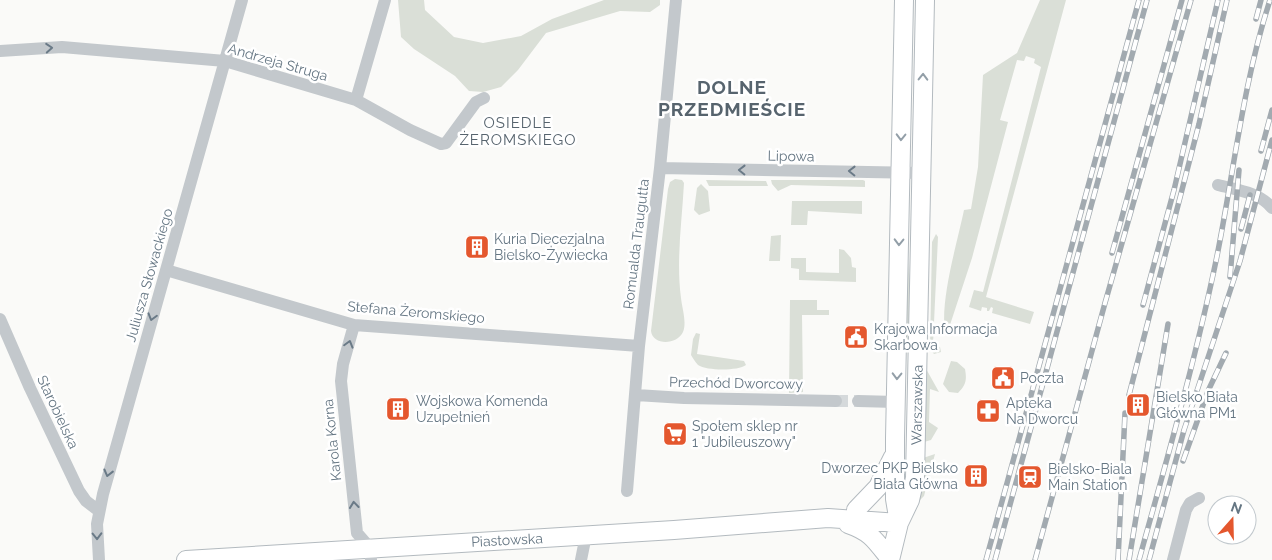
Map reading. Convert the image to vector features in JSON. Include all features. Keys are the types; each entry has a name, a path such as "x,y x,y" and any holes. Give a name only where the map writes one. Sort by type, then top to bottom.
{"main road":[{"name":"Warszawska","path":"899,523 895,499 904,0"},
{"name":"Warszawska","path":"899,523 910,500 915,478 925,0"},
{"path":"856,510 878,487 896,452"},
{"name":"Piastowska","path":"828,518 856,510 871,512 899,523"},
{"name":"Piastowska","path":"186,560 371,554 586,535 828,518 899,523"},
{"path":"828,518 870,534 890,560"},
{"path":"890,560 899,523"}],"street":[{"name":"Juliusza Słowackiego","path":"99,560 97,534 99,511 115,447 242,0"},
{"path":"356,100 385,0"},
{"name":"Romualda Traugutta","path":"627,491 639,346 660,168 676,0"},
{"name":"Andrzeja Struga","path":"0,51 62,47 225,61 356,100 410,130 440,144 446,144 476,102 484,98"},
{"name":"Lipowa","path":"660,168 921,173"},
{"path":"1218,185 1257,196 1265,200 1272,208"},
{"name":"Stefana Żeromskiego","path":"166,270 354,325 639,346"},
{"name":"Starobielska","path":"0,319 78,491 86,501 99,511"},
{"name":"Karola Korna","path":"354,325 343,364 341,381 356,533 371,554"},
{"name":"Przechód Dworcowy","path":"636,395 684,398 836,401"},
{"path":"858,401 896,402"},
{"path":"1173,560 1186,510 1190,503 1199,498"},
{"path":"581,560 586,535"}],"shaded area":[{"path":"398,0 424,0 425,10 454,37 483,43 521,36 552,19 604,0 660,0 660,5 650,12 620,11 546,33 518,70 501,87 483,92 469,91 455,76 414,49 401,37"},
{"path":"1040,0 1066,0 986,297 1034,312 1030,324 992,313 993,308 991,307 987,311 987,308 982,307 981,311 969,307 974,290 983,292 1041,67 1034,63 1035,59 1026,56 1024,61 1017,60 1000,120 1008,122 972,258 947,334 945,333 944,319 947,288 964,210 971,209 978,167 983,75 1017,53"},
{"path":"675,179 682,180 684,183 679,269 685,324 680,336 666,342 656,339 651,331 668,189 670,182"},
{"path":"706,180 766,181 768,186 709,186"},
{"path":"771,180 863,180 865,181 865,187 791,185 778,191"},
{"path":"701,184 708,191 710,211 699,215 694,210 697,188"},
{"path":"792,201 862,201 862,214 808,211 807,225 791,225"},
{"path":"908,204 908,261 913,323 910,430 907,430 908,358 905,285"},
{"path":"936,234 938,237 933,344 940,347 941,352 934,354 930,349 932,242"},
{"path":"781,235 780,261 769,261 771,236"},
{"path":"839,249 844,250 851,258 852,267 856,268 856,282 799,280 799,269 791,268 791,258 806,258 806,272 839,273"},
{"path":"790,300 817,300 817,310 829,310 829,315 802,315 803,392 789,393"},
{"path":"696,333 700,334 697,354 744,361 746,365 722,370 698,365 691,355 693,339"},
{"path":"951,361 957,362 965,369 965,382 958,393 949,392 943,384"},
{"path":"925,367 939,392 930,389 929,422 938,428 931,440 924,442"},
{"path":"935,454 924,496 917,503 923,458"}],"tunnel":[{"path":"836,401 858,401"}],"railway":[{"path":"986,560 1139,0"},
{"path":"995,560 1147,0"},
{"path":"1112,253 1182,0"},
{"path":"1035,560 1105,303 1191,0"},
{"path":"1143,305 1174,190 1218,0"},
{"path":"1129,395 1199,124 1227,0"},
{"path":"1256,19 1261,0"},
{"path":"1139,560 1200,332 1217,256 1246,95 1270,0"},
{"path":"1261,151 1272,110"},
{"path":"1149,560 1184,430 1240,261 1272,140"},
{"path":"1230,277 1239,170"},
{"path":"1241,229 1250,195"},
{"path":"1129,560 1168,324"},
{"path":"1183,461 1208,391 1226,353"},
{"path":"1118,560 1125,413"}],"place":[{"name":"Kuria Diecezjalna Bielsko-Żywiecka","path":"477,247"},
{"name":"Krajowa Informacja Skarbowa","path":"856,337"},
{"name":"Poczta","path":"1003,378"},
{"name":"Bielsko Biała Główna PM1","path":"1138,405"},
{"name":"Wojskowa Komenda Uzupełnień","path":"398,409"},
{"name":"Apteka Na Dworcu","path":"988,411"},
{"name":"Społem sklep nr 1 \"Jubileuszowy\"","path":"675,434"},
{"name":"Dworzec PKP Bielsko Biała Główna","path":"976,476"},
{"name":"Bielsko-Biala Main Station","path":"1030,477"}],"district":[{"name":"DOLNE PRZEDMIEŚCIE","path":"732,98"},
{"name":"OSIEDLE ŻEROMSKIEGO","path":"518,132"}]}
